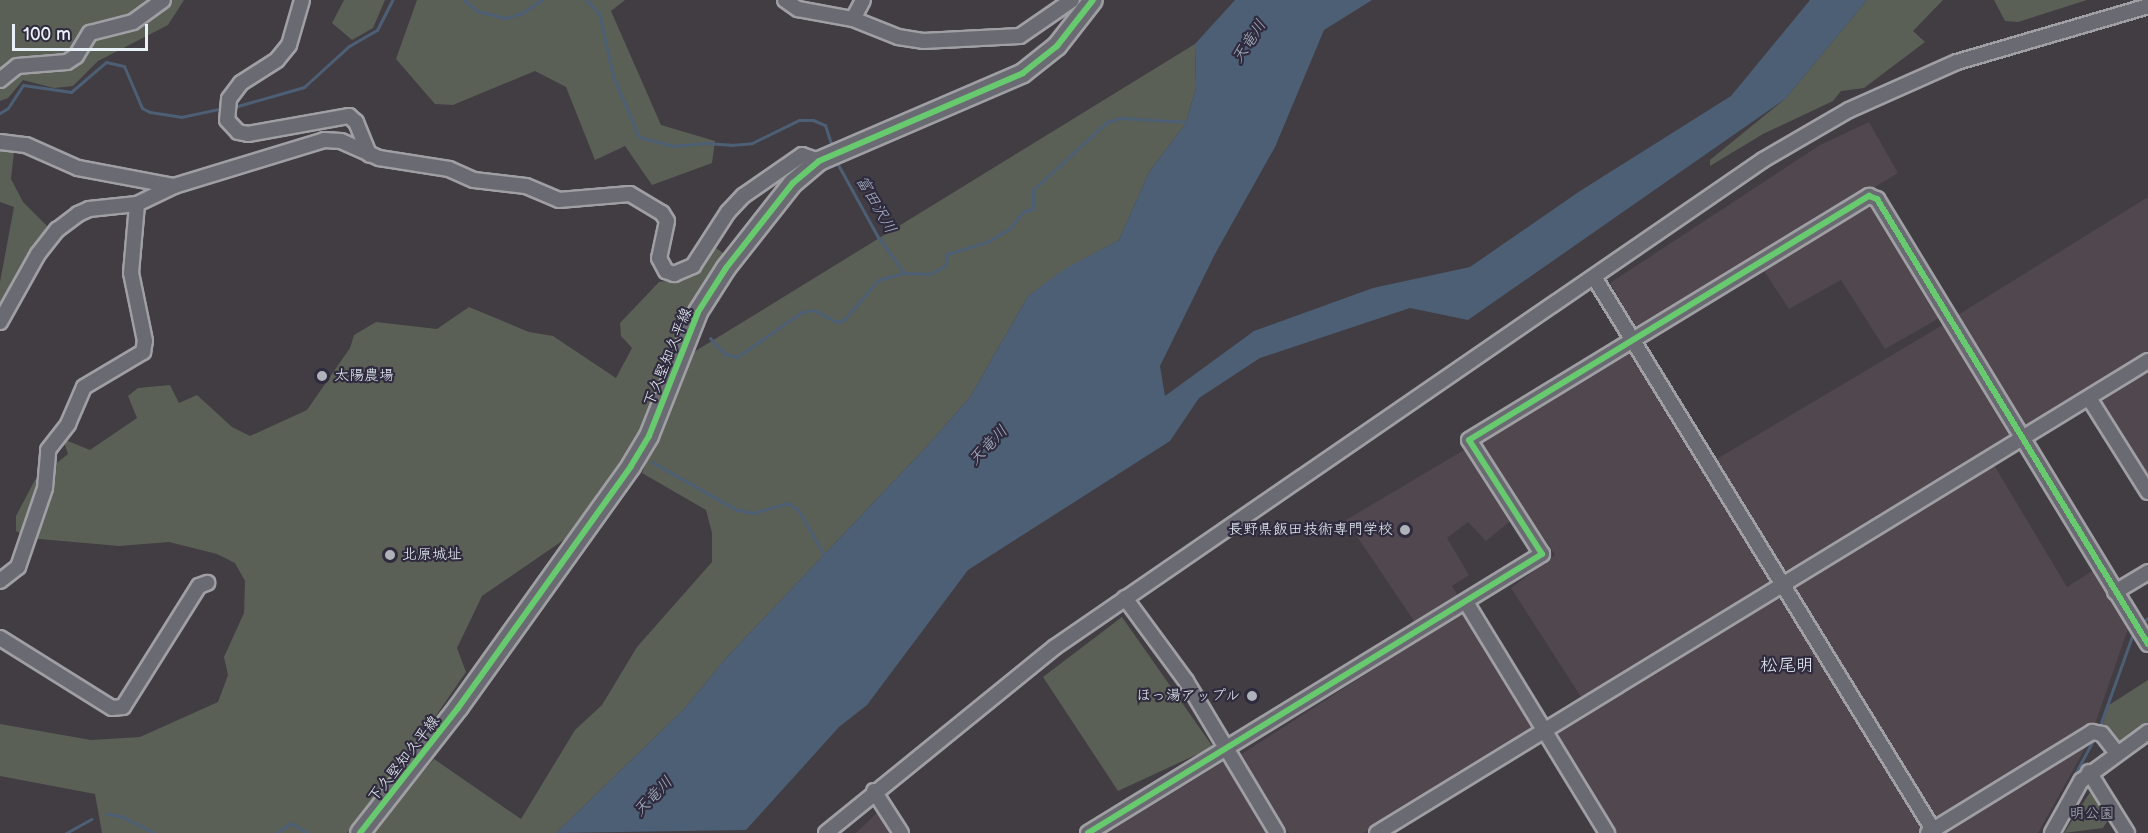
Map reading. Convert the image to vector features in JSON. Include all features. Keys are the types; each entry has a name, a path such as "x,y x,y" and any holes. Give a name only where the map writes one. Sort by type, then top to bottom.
{"main road":[{"name":"下久堅知久平線","path":"360,833 458,708 589,528 649,436 697,314 716,282 793,183 829,157 1023,73 1057,46 1093,0"}],"street":[{"path":"0,80 16,66 67,62 76,56 90,33 133,22 163,0"},
{"path":"302,0 289,45 277,60 242,83 229,99 227,120 238,132 248,134 349,116 356,122 369,155"},
{"path":"785,0 798,9 853,19 898,37 923,41 1020,36 1071,0"},
{"path":"853,19 862,0"},
{"path":"826,833 874,791 1055,647 1763,160 1850,110 1957,62 2148,6"},
{"path":"0,322 31,264 57,230 89,209 136,204 174,186 324,141 341,141 369,155 449,169 474,180 516,184 560,200 630,194 662,213 667,221 659,258 666,271 674,274 693,266 728,212 743,196 802,155 829,157"},
{"path":"0,142 26,145 78,168 174,186"},
{"path":"1088,833 1227,750 1542,554 1469,440 1869,196 1877,199 2148,644"},
{"path":"0,581 18,567 45,488 48,450 68,424 84,387 143,351 145,341 131,273 136,204"},
{"path":"1594,276 1932,832 2098,733 2117,753"},
{"path":"1377,833 2148,361"},
{"path":"2089,398 2148,492"},
{"path":"2115,592 2148,572"},
{"path":"0,638 112,708 123,707 199,586 207,583"},
{"path":"1125,598 1186,681 1277,833"},
{"path":"1466,602 1607,833"},
{"path":"2052,833 2089,772 2148,732"},
{"path":"2089,772 2127,833"},
{"path":"874,791 901,833"}],"shaded area":[{"path":"1869,122 1898,173 1637,330 1610,283 1820,145"},
{"path":"2148,197 2148,357 2024,432 1953,318"},
{"path":"1872,201 1943,316 1885,349 1841,280 1789,309 1762,268"},
{"path":"1946,323 2017,437 1784,579 1715,460"},
{"path":"1632,349 1776,583 1583,700 1511,588 1555,555 1480,442"},
{"path":"2148,371 2148,479 2099,403"},
{"name":"長野県飯田技術専門学校","path":"1464,450 1514,518 1486,541 1468,522 1447,538 1469,575 1452,586 1459,598 1416,624 1346,520"},
{"path":"1994,465 2067,587 2097,568 2130,623 2094,727 1937,820 1791,587"},
{"path":"1783,594 1927,828 1919,833 1615,833 1555,733"},
{"path":"1466,610 1537,729 1364,833 1289,833 1240,755"},
{"path":"2091,738 2038,833 1945,832"},
{"path":"1228,759 1272,833 1106,833"},
{"path":"881,809 895,833 856,833"}],"green space":[{"path":"0,0 184,0 168,25 98,61 73,86 54,88 23,80 8,98 0,101"},
{"path":"344,0 385,0 373,28 352,40 332,23"},
{"path":"417,0 625,0 611,11 661,125 715,141 712,163 652,185 625,146 595,160 566,87 535,71 453,105 435,104 396,59"},
{"path":"1867,0 1943,0 1913,31 1925,42 1864,88 1841,91 1833,101 1763,134 1710,166 1710,160 1785,99"},
{"path":"1994,0 2087,0 2018,22 2005,21"},
{"path":"1195,44 1196,87 1186,123 1149,172 1119,240 1067,268 1028,296 970,397 929,444 727,657 684,709 556,833 371,833 434,759 521,819 575,730 602,705 637,647 712,562 712,533 706,510 642,473 689,355"},
{"path":"0,144 14,152 11,179 23,202 50,229 0,315 0,282 14,207 0,202"},
{"path":"716,248 727,256 682,324 640,435 565,539 482,596 457,648 466,672 389,784 347,833 102,833 95,794 0,776 0,724 91,740 140,737 218,702 228,675 224,657 244,613 245,581 235,563 217,554 169,542 119,546 28,538 16,531 16,516 35,480 68,454 63,439 90,450 137,418 128,396 138,388 170,385 179,403 197,395 232,427 250,436 307,410 350,348 354,335 376,322 437,329 469,307 529,332 553,336 616,378 632,348 621,336 620,323 659,282 693,276"},
{"path":"1122,617 1213,747 1118,791 1043,677"},
{"path":"2148,680 2148,726 2116,748 2101,729 2109,705"},
{"name":"明公園","path":"2094,786 2111,815 2103,828 2064,833"}],"water":[{"name":"天竜川","path":"1235,0 1372,0 1324,30 1275,147 1215,254 1160,366 1165,396 1254,331 1373,288 1470,267 1580,191 1731,96 1810,0 1867,0 1785,99 1468,320 1410,308 1260,358 1199,398 1170,441 968,570 867,705 839,727 746,830 556,833 684,709 727,657 929,444 970,397 1028,296 1066,268 1119,240 1149,172 1186,123 1196,87 1195,44"}],"waterway":[{"path":"234,107 304,87 349,46 377,30 392,0"},
{"name":"富田沢川","path":"464,0 477,11 506,18 522,13 542,0"},
{"name":"富田沢川","path":"586,0 599,13 613,76 639,137 672,146 752,143 799,120 813,120 825,125 833,149"},
{"path":"0,113 8,108 23,85 71,92 106,62 124,66 142,108 150,112 181,117 218,109"},
{"name":"富田沢川","path":"836,161 878,237 904,273 930,274 946,265 947,254 987,242 1009,229 1024,211 1033,209 1033,190 1107,122 1120,118 1188,122"},
{"path":"710,338 725,354 737,357 802,312 814,310 837,322 844,320 878,280 904,273"},
{"path":"652,462 737,510 753,513 788,503 798,510 825,556"},
{"path":"2140,624 2148,618"},
{"path":"2099,728 2135,628"},
{"path":"2043,833 2095,737"},
{"path":"107,814 121,816 155,833"},
{"path":"66,833 91,819"},
{"path":"276,833 291,823 307,833"}],"cycle path":[{"path":"360,833 458,708 631,466 649,436 698,312 726,268 793,183 819,161 1023,73 1057,46 1093,0"},
{"path":"1088,833 1542,554 1469,440 1869,196 1877,199 2148,644"}],"place":[{"name":"太陽農場","path":"322,376"},
{"name":"長野県飯田技術専門学校","path":"1405,530"},
{"name":"北原城址","path":"390,555"},
{"name":"ほっ湯アップル","path":"1252,696"}],"district":[{"name":"松尾明","path":"1787,666"}]}
